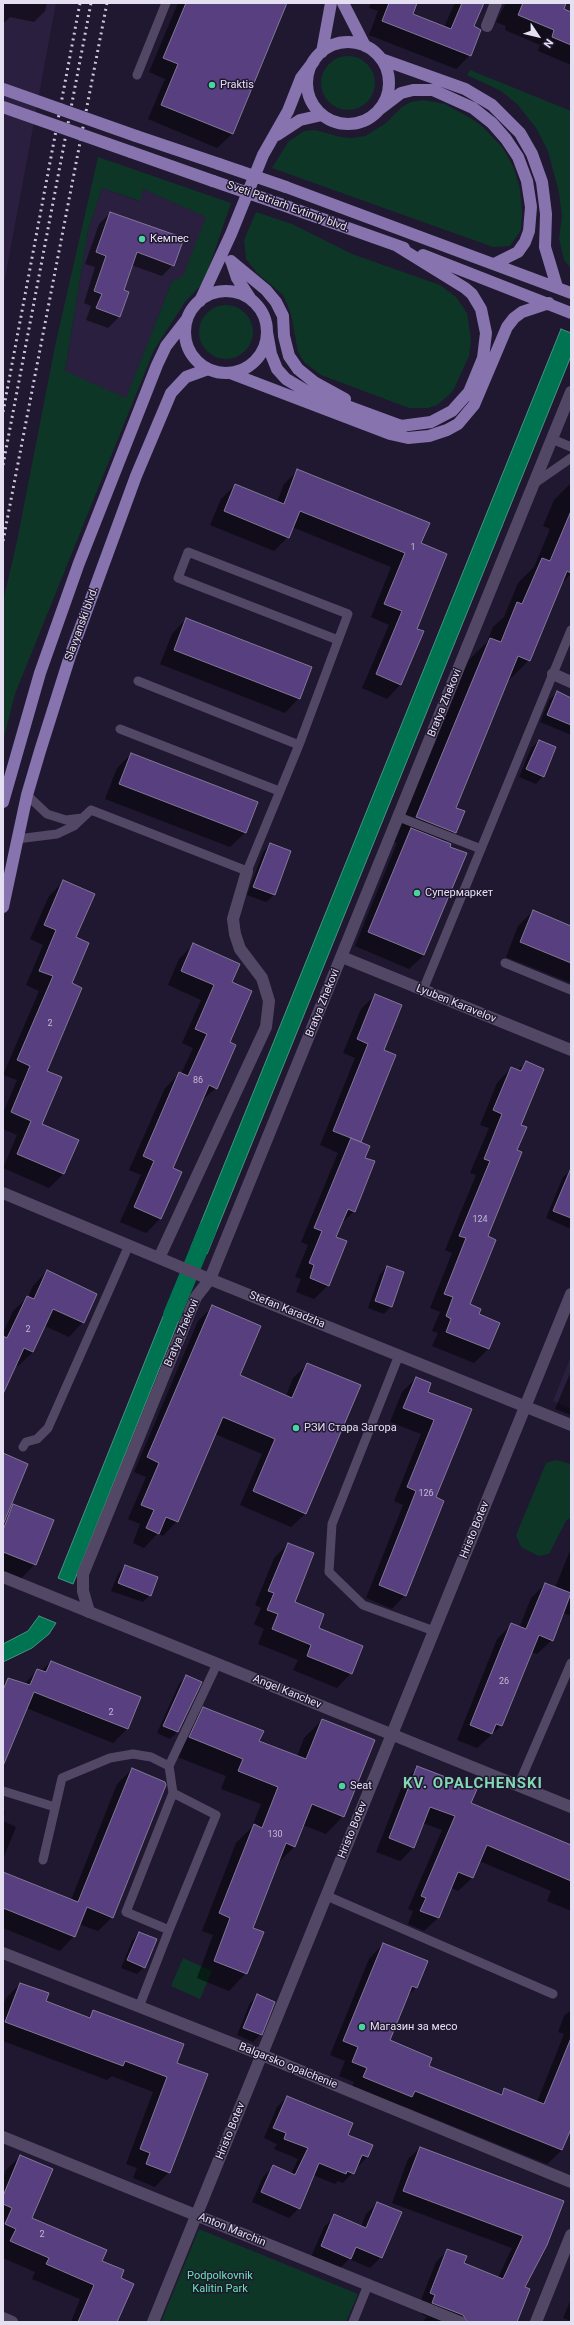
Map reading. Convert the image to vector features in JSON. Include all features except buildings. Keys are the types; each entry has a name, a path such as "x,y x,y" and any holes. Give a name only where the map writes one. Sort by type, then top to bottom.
{"main road":[{"path":"331,3 318,56 308,77 308,89 314,106 322,114 336,122 351,124 367,119 401,93 413,90 433,90 473,108 492,123 506,138 518,157 527,181 531,207 529,231 525,242 518,252 494,264"},
{"path":"343,3 365,46 381,59 466,89 492,105 520,133 532,154 542,182 546,214 545,247 565,290"},
{"path":"3,802 40,673 79,563 157,365 172,338 188,319 200,301 231,234 263,155 288,111 301,78 318,56 342,42 365,46"},
{"path":"380,109 385,101 389,84 387,71 381,59"},
{"name":"Sveti Patriarh Evtimiy blvd.","path":"3,89 286,187 565,290"},
{"name":"Sveti Patriarh Evtimiy blvd.","path":"3,107 397,246 549,303 566,311"},
{"path":"271,142 295,122 322,114"},
{"path":"231,234 232,261 237,278 264,318 274,362 286,379 306,391 400,426 410,426 431,422 452,411 469,392 483,358 486,341 483,317 472,294 459,283 397,246"},
{"path":"232,261 266,290 276,302 283,316 284,336 289,356 298,369 314,382 381,419"},
{"path":"200,301 212,294 226,291 240,294 252,301"},
{"path":"188,319 185,335 189,350 199,363 208,369 230,373 253,380 390,434 408,438 429,436 447,430 458,424 474,405 507,327 514,318 522,312 549,303"},
{"path":"230,373 246,368 255,360 263,350 267,332"},
{"name":"Slavyanski blvd.","path":"3,907 27,795 70,656 136,476 171,392 181,381 193,373 208,369"}],"street":[{"path":"487,26 496,3"},
{"name":"Bratya Zhekovi","path":"89,1612 83,1591 83,1574 196,1297 206,1277 342,958 571,392"},
{"path":"553,674 571,682"},
{"path":"159,1258 266,1027 269,1001 262,978 240,949 235,934 233,918 247,871"},
{"name":"Lyuben Karavelov","path":"342,958 571,1050"},
{"name":"Stefan Karadzha","path":"3,1193 180,1267 571,1425"},
{"name":"Hristo Botev","path":"153,2322 571,1294"},
{"name":"Angel Kanchev","path":"3,1577 571,1807"},
{"name":"Balgarsko opalchenie","path":"3,1953 262,2055 571,2182"},
{"name":"Anton Marchin","path":"3,2137 460,2322"},
{"path":"536,2322 571,2235"},
{"path":"3,2318 12,2322"}],"lane":[{"path":"137,75 166,3"},
{"path":"552,439 571,447"},
{"path":"535,483 571,458"},
{"path":"17,839 57,834 74,826 91,810 247,871 298,745 348,614 188,552 178,578 338,640"},
{"path":"423,990 570,634"},
{"path":"138,681 298,745"},
{"path":"120,729 279,791"},
{"path":"27,795 47,814 66,820 82,818"},
{"path":"399,817 481,849"},
{"path":"505,963 571,990"},
{"path":"23,1447 26,1442 37,1439 48,1428 129,1245"},
{"path":"399,1355 332,1524 329,1572 363,1605 434,1631"},
{"path":"169,1930 126,1912 173,1793 169,1766 217,1664"},
{"path":"518,1786 571,1664"},
{"path":"43,1860 62,1778 110,1758 133,1754 151,1757 169,1766"},
{"path":"3,1790 55,1807"},
{"path":"139,2007 216,1815 173,1793"},
{"path":"326,1896 553,1994"},
{"path":"353,2322 368,2285"}],"shaded area":[{"path":"3,3 56,3 3,290"},
{"path":"102,188 139,201 143,189 207,217 183,277 172,281 126,399 65,372 88,231"},
{"path":"561,329 571,333 571,356 207,1254 191,1247"},
{"path":"174,1289 189,1295 73,1584 58,1578"},
{"path":"571,1356 571,1409 553,1401"},
{"path":"39,1616 56,1623 49,1634 32,1648 3,1662 3,1644 28,1631"}],"green space":[{"path":"348,56 358,58 367,64 373,73 375,83 373,93 367,102 358,108 348,110 338,108 329,102 323,93 321,83 323,73 329,64 338,58"},
{"path":"470,70 571,111 571,269 564,260 559,239 562,216 559,193 548,151 536,128 518,105 501,91 467,75"},
{"path":"423,100 445,104 472,119 483,127 503,148 514,168 520,189 522,212 521,230 510,246 493,247 272,168 288,142 304,131 315,130 341,137 352,138 365,136 386,123 402,107 411,102"},
{"path":"98,157 231,203 204,282 185,302 154,350 15,694 3,742 3,601 17,541 55,346","holes":["102,188 140,201 143,189 206,217 183,276 172,281 126,398 65,371 88,231"]},
{"path":"256,212 292,224 352,254 440,285 456,297 467,313 471,339 469,356 454,389 449,395 437,405 428,408 409,408 321,375 304,362 298,352 291,314 283,295 257,273 246,259 244,240"},
{"path":"226,305 236,307 245,313 251,322 253,332 251,342 245,351 236,357 226,359 216,357 207,351 201,342 199,332 201,322 207,313 216,307"},
{"path":"556,1460 571,1464 571,1517 566,1521 549,1554 539,1556 521,1547 516,1535 546,1463"},
{"path":"183,1958 212,1971 200,1999 171,1986"},
{"name":"Podpolkovnik Kalitin Park","path":"199,2229 358,2294 346,2322 161,2322"}],"waterway":[{"path":"172,1315 208,1228"}],"railway":[{"path":"3,412 80,3"},
{"path":"3,465 91,3"},
{"path":"3,541 107,3"}],"place":[{"name":"Praktis","path":"212,85"},
{"name":"Кемпес","path":"142,239"},
{"name":"Супермаркет","path":"417,893"},
{"name":"РЗИ Стара Загора","path":"296,1428"},
{"name":"Seat","path":"342,1786"},
{"name":"Магазин за месо","path":"362,2027"}],"district":[{"name":"KV. OPALCHENSKI","path":"473,1784"}]}
